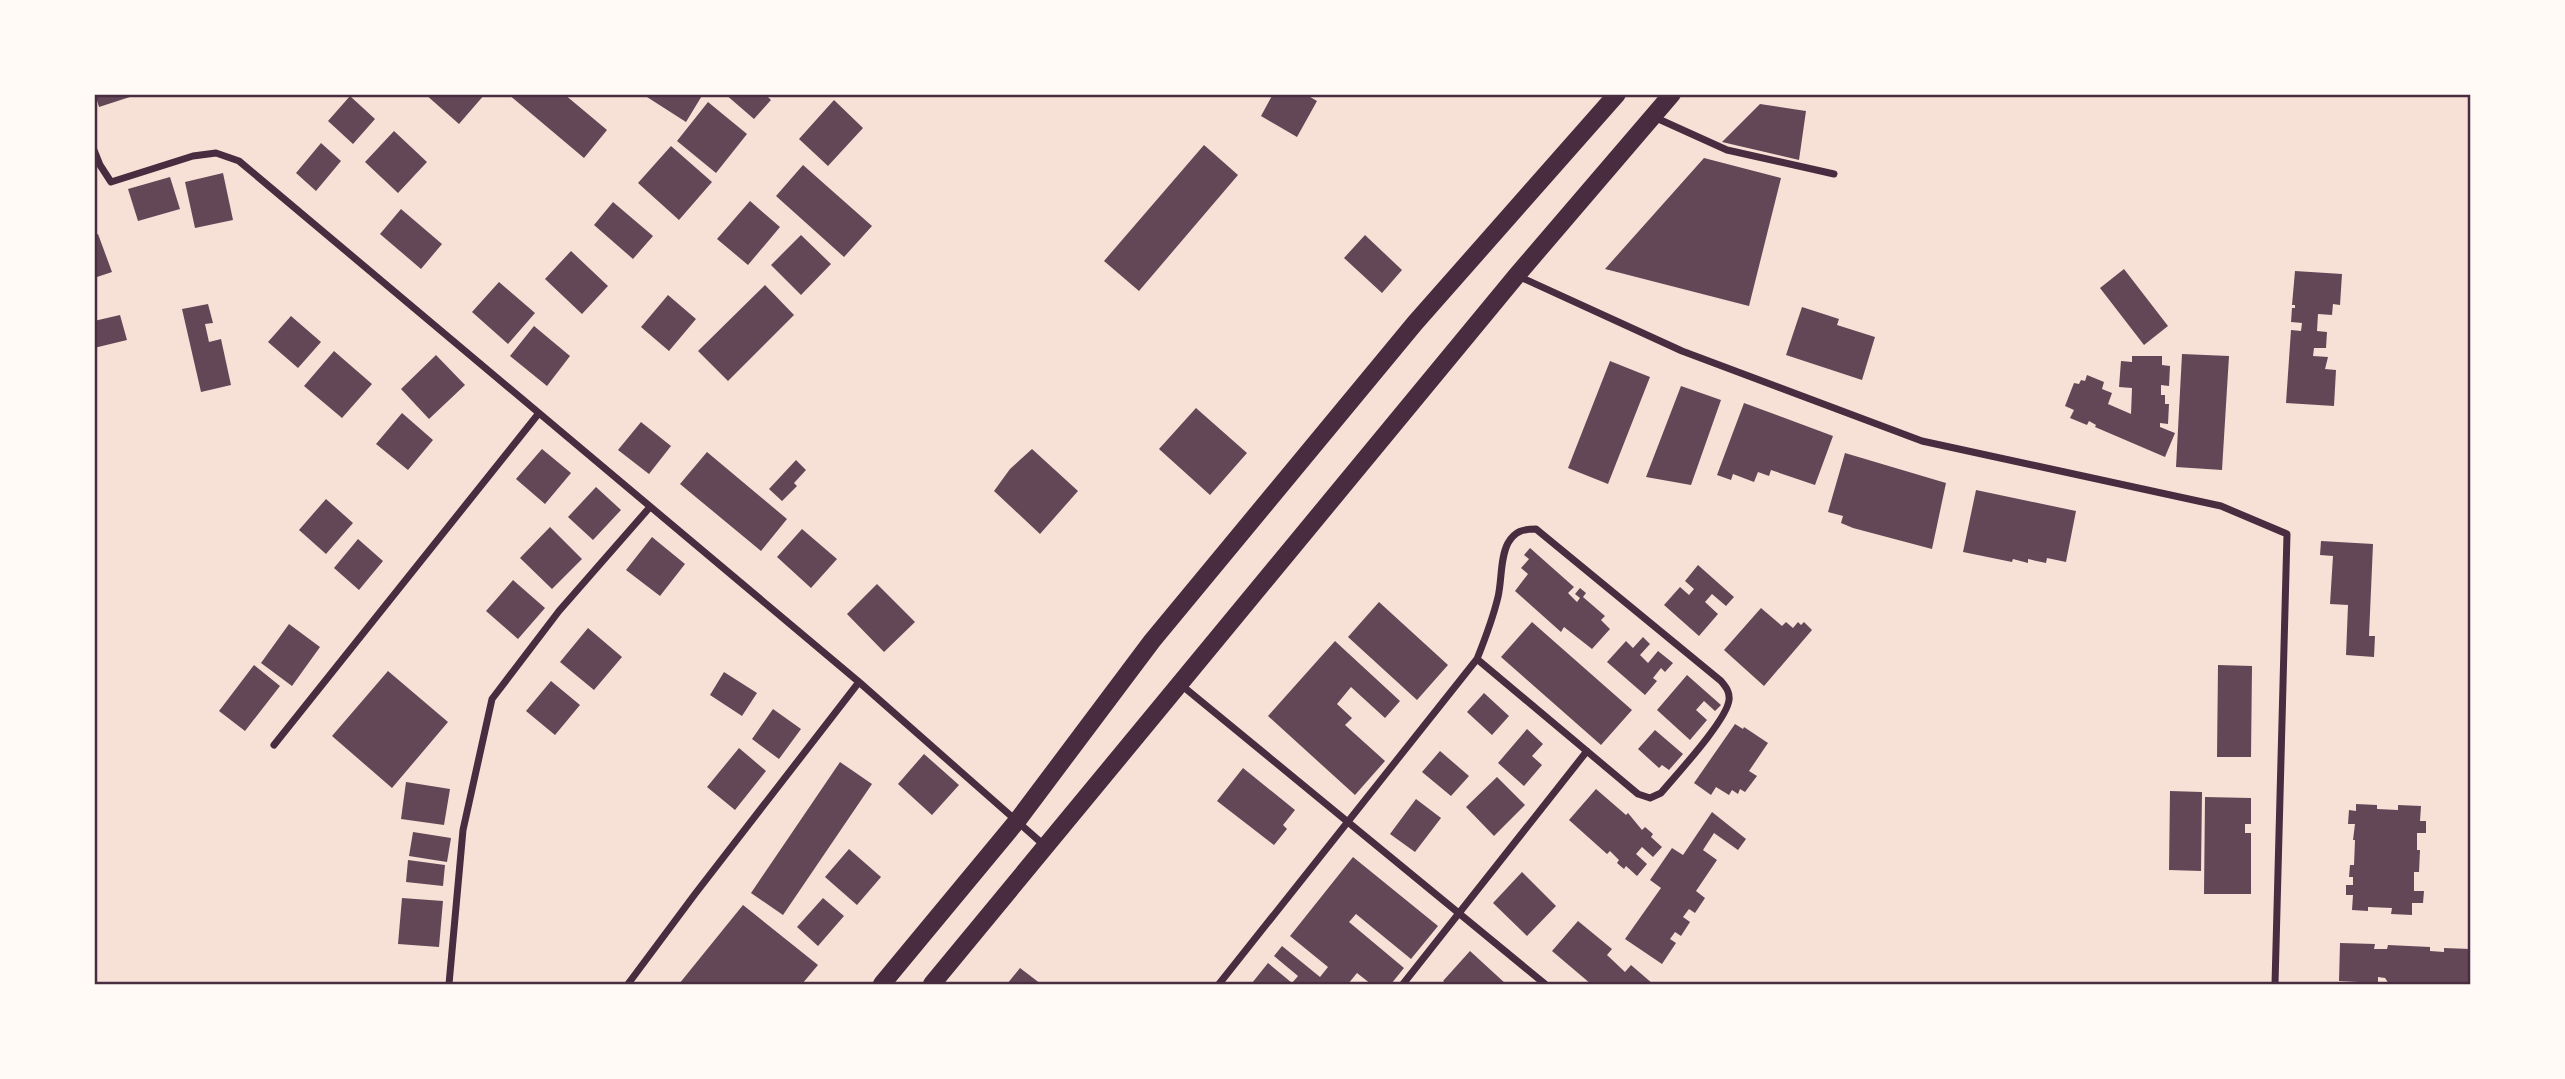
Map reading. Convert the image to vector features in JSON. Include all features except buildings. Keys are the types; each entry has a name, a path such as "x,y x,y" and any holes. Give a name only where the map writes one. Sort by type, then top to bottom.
{"main road":[{"path":"882,985 1017,821 1152,641 1415,323 1617,94"},
{"path":"932,985 1517,275 1672,94"}],"street":[{"path":"1653,117 1727,150 1835,174"},
{"path":"94,150 111,182 193,156 216,153 239,161 859,682 1045,846"},
{"path":"1517,275 1682,351 1922,441 2221,506 2287,534 2275,985"},
{"path":"274,745 539,413"},
{"path":"449,985 463,830 492,699 559,611 650,507"},
{"path":"1219,985 1477,659 1499,595 1507,545 1514,534 1525,529 1536,529 1721,681 1728,691 1729,702 1721,719 1661,793 1650,797 1638,794 1477,659"},
{"path":"628,985 859,682"},
{"path":"1180,684 1545,985"},
{"path":"1403,985 1587,751"}]}
